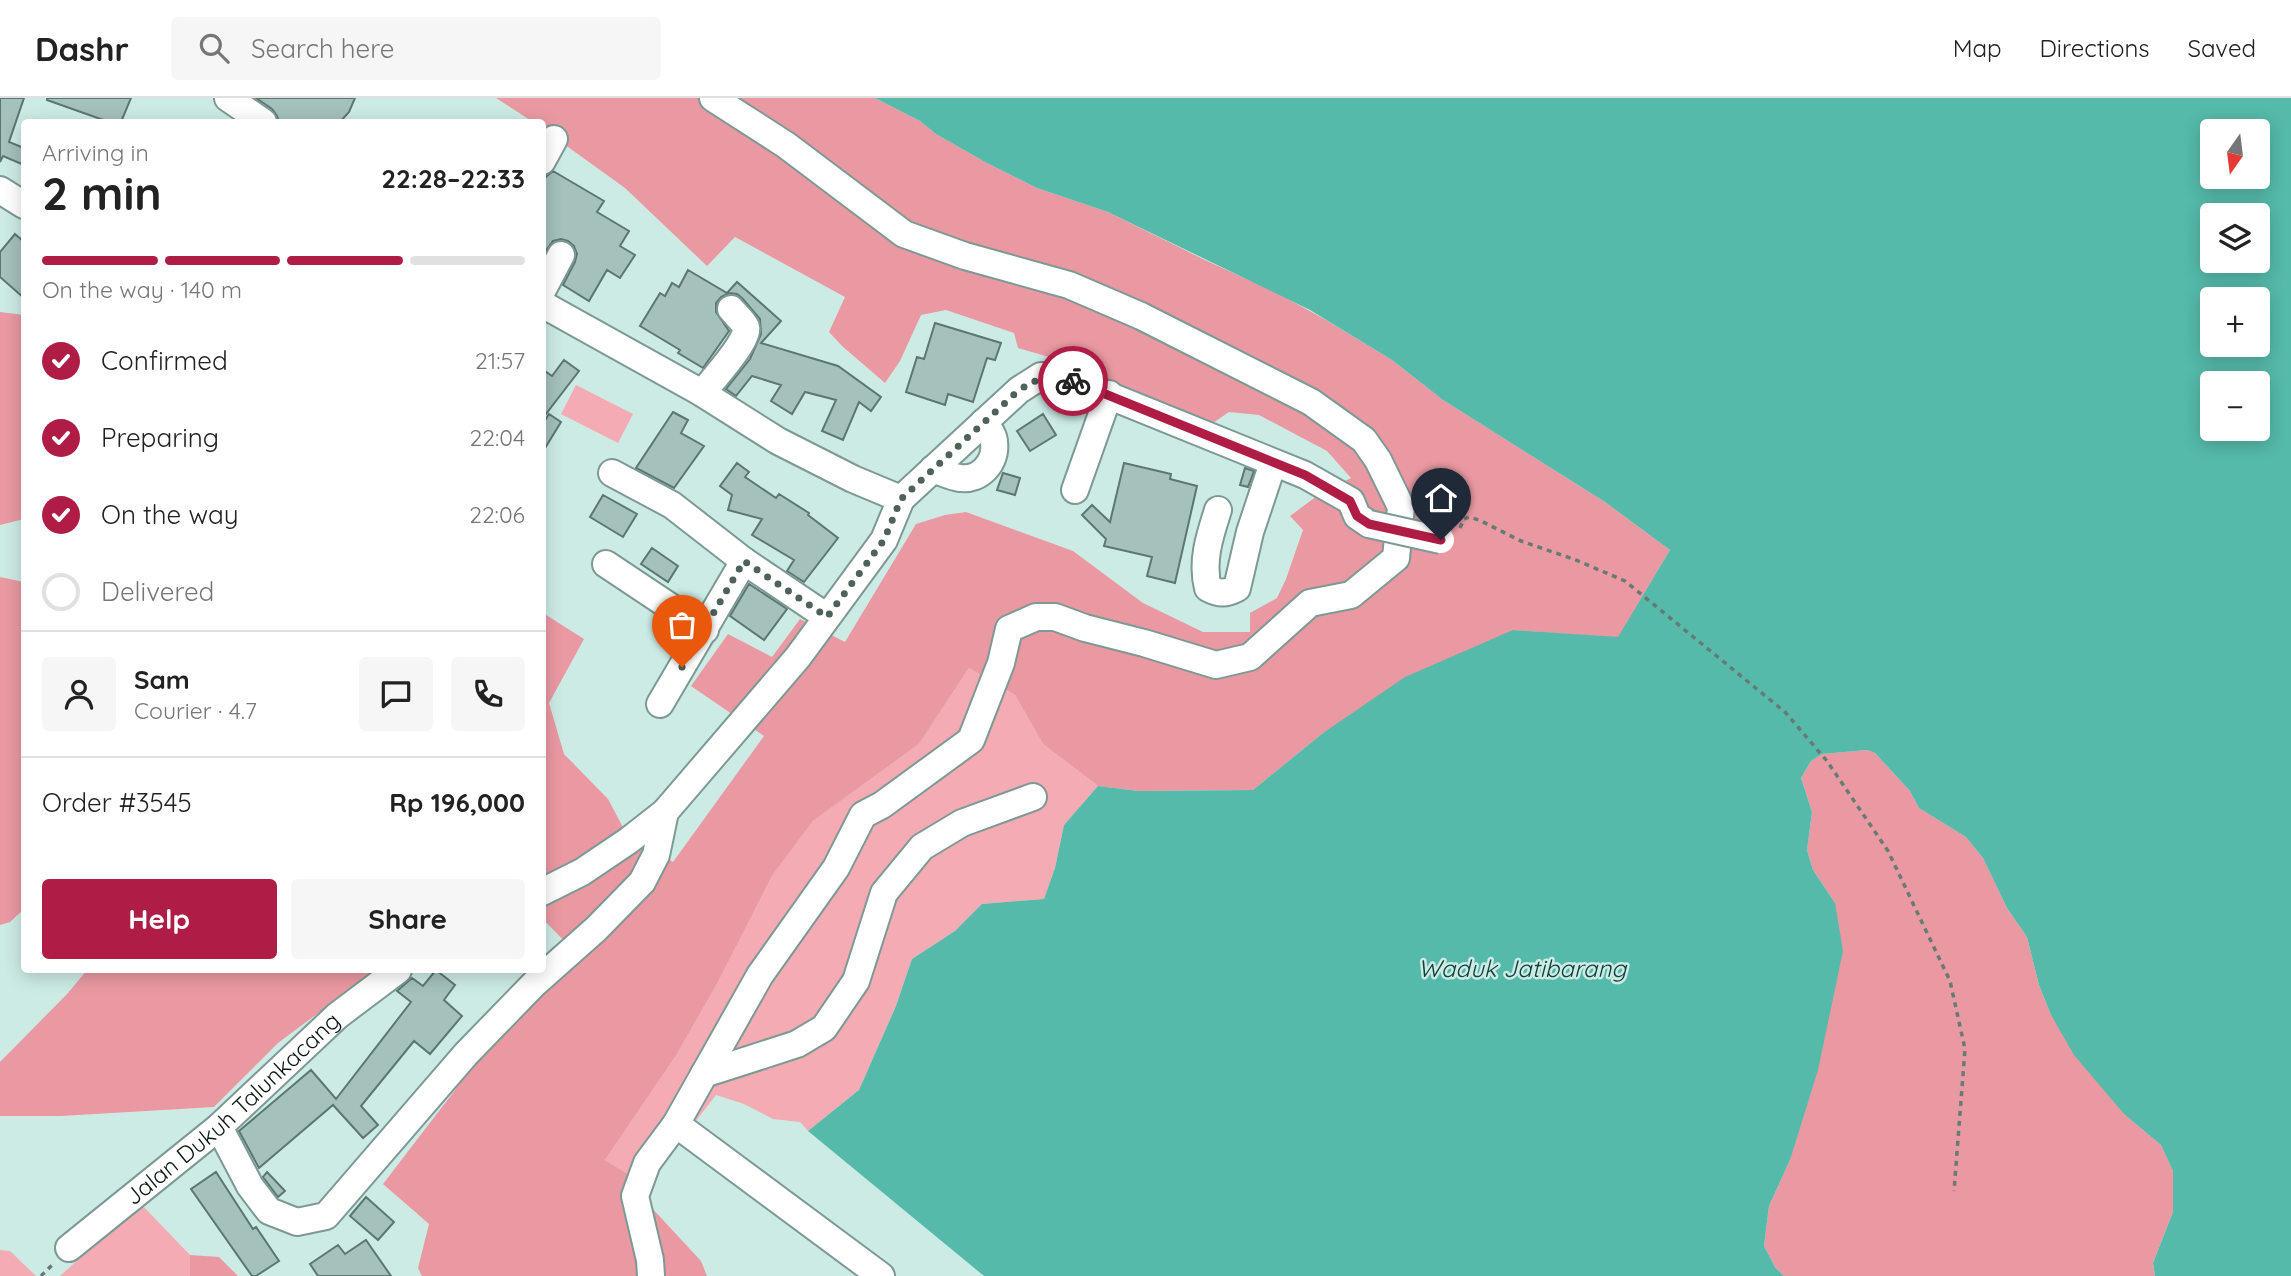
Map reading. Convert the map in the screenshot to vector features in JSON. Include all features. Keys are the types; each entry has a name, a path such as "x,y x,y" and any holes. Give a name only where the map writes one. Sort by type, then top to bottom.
{"street":[{"path":"228,98 259,119"},
{"path":"651,1276 650,1260 635,1196 647,1163 679,1126 704,1074 760,975 836,868 863,815 882,805 971,740 1001,663 1009,629 1036,617 1055,617 1216,665 1250,657 1310,603 1351,595 1396,558 1401,507 1378,460 1364,440 1311,402 1141,316 1069,285 965,256 904,234 786,145 713,98"},
{"path":"0,190 21,203"},
{"path":"546,283 561,255"},
{"path":"546,306 702,393 778,441 853,479 901,499"},
{"path":"702,393 746,334 746,327 731,309"},
{"path":"546,890 582,872 628,841 664,812 798,657 884,540 901,499 1019,390 1041,376 1063,377 1109,394 1305,475 1350,501 1357,516 1369,524 1441,540"},
{"path":"1075,490 1109,394"},
{"path":"933,469 959,478 971,478 989,467 995,440 984,422"},
{"path":"1218,510 1208,546 1205,576 1208,588 1216,593 1228,593 1237,588 1250,532 1273,463"},
{"path":"612,473 672,505 709,531 744,561 827,617"},
{"path":"660,704 744,561"},
{"path":"606,564 705,630"},
{"path":"704,1074 797,1044 824,1028 856,981 884,893 922,847 962,822 1033,797"},
{"path":"219,1127 250,1186 269,1211 297,1222 326,1216 466,1054 534,984 596,929 642,882 656,855 664,812"},
{"name":"Jalan Dukuh Talunkacang","path":"69,1248 219,1127 337,1016 394,973"},
{"path":"679,1126 881,1276"}],"path":[{"path":"1441,540 1449,532 1460,528 1464,519 1469,517 1521,541 1625,581 1785,712 1827,761 1888,851 1950,981 1965,1049 1954,1191"}],"shaded area":[{"path":"496,98 875,98 920,121 936,134 985,162 1037,188 1108,212 1275,292 1326,320 1392,360 1443,400 1605,502 1670,550 1618,638 1513,630 1323,733 1253,790 1139,791 1098,786 1043,744 1015,695 969,668 919,744 813,821 772,876 718,982 677,1054 605,1160 646,1185 650,1206 701,1261 707,1276 422,1276 418,1268 429,1224 383,1184 567,944 546,922 546,615 584,639 549,703 564,754 608,799 625,831 673,862 764,736 691,686 728,634 772,657 800,619 845,642 916,524 966,512 1073,551 1143,603 1203,632 1250,632 1250,613 1277,598 1303,530 1290,516 1321,493 1351,478 1327,451 1259,415 1229,412 1210,425 1073,364 1018,348 1014,333 946,310 921,315 900,361 885,383 829,332 845,297 735,237 707,266 625,188 546,131 546,119 528,119"},
{"path":"0,312 21,315 21,520 0,525"},
{"path":"576,385 633,414 618,443 561,414"},
{"path":"0,577 21,581 21,912 10,922 0,925"},
{"path":"969,668 1015,695 1043,744 1098,786 1064,825 1055,868 1044,899 982,904 955,931 912,959 896,1006 859,1090 808,1131 800,1122 773,1119 744,1104 716,1095 646,1185 605,1160 677,1054 718,982 772,876 813,821 919,744"},
{"path":"1867,750 1875,753 1910,791 1919,808 1966,837 1983,858 2007,908 2027,937 2039,985 2051,1015 2124,1114 2161,1145 2173,1171 2173,1212 2153,1263 2155,1276 1784,1276 1775,1267 1764,1246 1769,1206 1790,1160 1835,903 1813,870 1807,850 1812,812 1801,778 1811,761 1822,754"},
{"path":"85,973 372,973 278,1043 214,1107 61,1116 0,1116 0,1062"},
{"path":"140,1203 190,1255 190,1276 60,1276"},
{"path":"0,1250 10,1251 36,1276 0,1276"},
{"path":"190,1255 219,1257 238,1276 190,1276"}],"water":[{"name":"Waduk Jatibarang","path":"875,98 2291,98 2291,1276 2155,1276 2153,1263 2173,1212 2173,1171 2161,1145 2124,1114 2074,1055 2051,1015 2039,985 2027,937 2007,908 1983,858 1966,837 1919,808 1910,791 1875,753 1867,750 1822,754 1811,761 1801,778 1812,812 1807,850 1813,870 1835,903 1843,951 1818,1070 1790,1160 1769,1206 1764,1246 1775,1267 1784,1276 984,1276 808,1131 859,1090 896,1006 912,959 955,931 982,904 1044,899 1055,868 1064,825 1098,786 1139,791 1253,790 1323,733 1405,677 1513,630 1618,637 1670,550 1605,502 1443,400 1392,360 1310,310 1108,212 1037,188 936,134 920,121"}],"building":[{"path":"0,98 24,98 9,142 21,147 21,164 3,156 0,162"},
{"path":"131,98 122,119 101,119 47,100"},
{"path":"256,98 355,98 343,119 278,119 272,109"},
{"path":"553,171 604,201 597,212 629,231 620,246 635,255 620,278 607,270 589,301 563,285 575,262 577,254 574,246 561,239 553,241 546,251 546,177"},
{"path":"15,234 21,239 21,295 0,277 0,252"},
{"path":"688,270 727,293 737,282 781,321 761,343 838,366 881,397 871,411 859,402 843,440 822,431 836,400 805,392 792,414 771,401 781,385 752,376 736,396 726,389 750,359 761,334 760,319 737,294 729,293 716,303 716,312 729,331 703,368 678,353 680,350 640,326 660,293 665,296 672,283 679,287"},
{"path":"935,323 1001,343 995,360 987,358 973,402 948,394 945,405 906,392 917,357 924,359"},
{"path":"564,360 579,371 546,414 546,372 552,376"},
{"path":"673,412 688,420 681,433 704,446 674,488 636,468"},
{"path":"549,414 561,422 546,446 546,419"},
{"path":"1043,414 1056,435 1030,451 1017,431"},
{"path":"737,463 749,472 745,477 776,498 779,494 809,513 808,515 838,538 804,582 787,571 794,560 752,535 762,519 728,510 732,495 720,486"},
{"path":"1124,463 1171,474 1170,479 1197,486 1175,583 1147,576 1152,557 1104,546 1106,539 1082,515 1092,505 1110,522"},
{"path":"1245,468 1254,471 1248,487 1240,485"},
{"path":"1003,473 1020,478 1015,495 997,490"},
{"path":"603,495 637,514 623,537 590,517"},
{"path":"652,548 678,566 668,582 641,564"},
{"path":"749,584 787,609 764,640 730,616"},
{"path":"434,973 440,973 455,985 444,1000 462,1016 430,1054 414,1041 361,1106 378,1125 363,1138 333,1105 259,1168 239,1131 311,1070 336,1099 411,1002 397,991 412,978 423,986"},
{"path":"216,1172 253,1229 256,1227 279,1261 256,1276 252,1276 191,1189"},
{"path":"267,1172 285,1191 278,1197 263,1177"},
{"path":"366,1197 394,1222 378,1240 350,1216"},
{"path":"366,1240 391,1276 318,1276 310,1264 338,1245 345,1254"}],"way so far":[{"path":"682,667 744,561 827,617 884,540 901,499 1019,390 1041,376 1052,375 1073,381"}],"route":[{"path":"1073,381 1305,475 1350,501 1357,516 1369,524 1441,540"}]}
